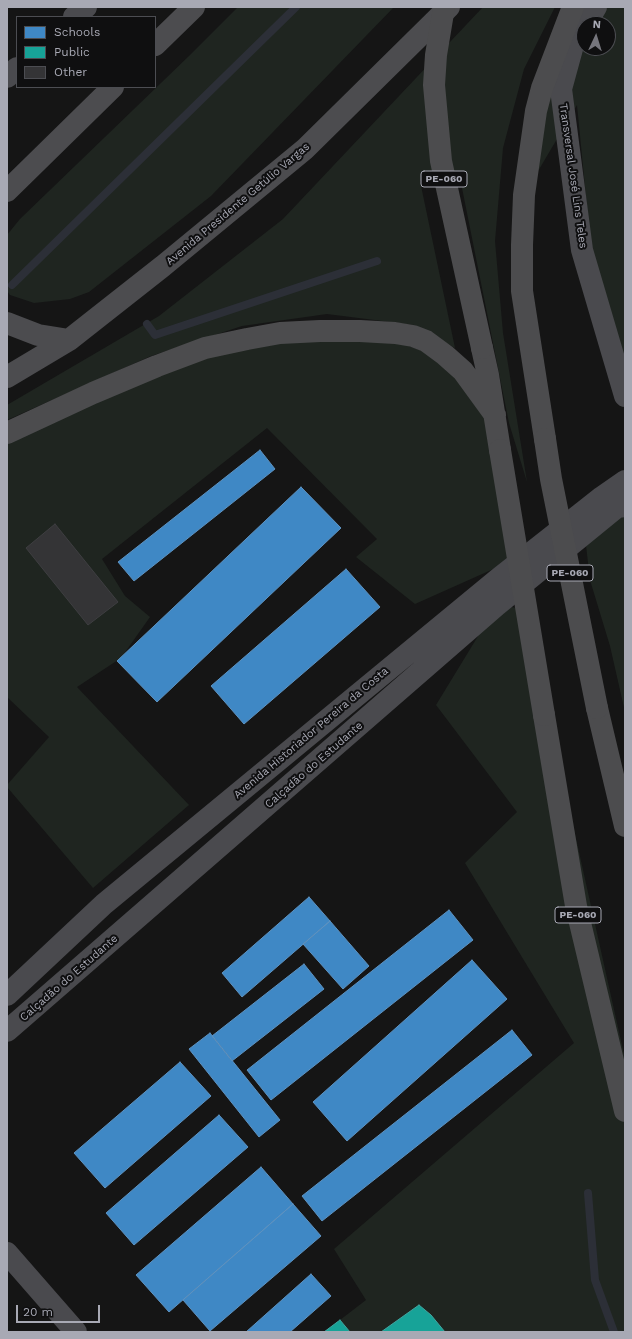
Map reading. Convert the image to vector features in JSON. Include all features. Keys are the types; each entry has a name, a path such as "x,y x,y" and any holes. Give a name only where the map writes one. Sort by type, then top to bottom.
{"highway":[{"name":"PE-060","path":"444,7 436,55 434,85 441,161 488,375 576,906 625,1111"},
{"name":"PE-060","path":"573,7 542,88 536,111 524,195 522,291 551,479 597,708 625,826"},
{"path":"7,433 121,381 205,348 247,338 280,333 320,331 396,333 413,336 426,341 463,371 495,415"}],"main road":[{"path":"156,44 194,7"},
{"name":"Avenida Presidente Getúlio Vargas","path":"7,377 69,340 164,266 306,149 450,7"},
{"path":"7,191 112,88"},
{"path":"7,323 38,335 69,340"}],"street":[{"path":"75,16 86,7"},
{"path":"591,16 596,7"},
{"name":"Transversal José Lins Teles","path":"576,40 573,45 561,89 582,250 625,396"},
{"path":"7,78 16,69"},
{"name":"Avenida Historiador Pereira da Costa","path":"7,995 104,904 498,579 602,497 625,481"},
{"name":"Calçadão do Estudante","path":"7,1032 497,605 617,508 625,506"},
{"path":"7,1253 76,1332"}],"shaded area":[{"path":"238,7 394,7 211,196 89,292 70,299 34,303 10,295 7,291 7,235 20,219"},
{"path":"483,7 555,7 524,69 503,148 495,241 503,333 527,482 509,423 459,173 420,181 455,348 414,325 327,314 242,326 151,356 7,420 7,405 159,316 283,219"},
{"path":"573,7 625,7 625,371 590,247 577,105 524,195"},
{"path":"344,338 406,345 488,375 518,558 415,604 356,557 377,539 267,428 102,559 125,596 150,617 121,658 77,687 189,805 93,888 7,787 7,785 49,737 7,697 7,433 226,349 282,339"},
{"path":"625,493 625,712 610,646 590,580 583,519"},
{"path":"497,605 525,609 625,1059 625,1332 442,1332 419,1305 381,1332 350,1332 340,1320 366,1300 334,1249 574,1043 465,863 517,812 436,705"}],"building: Schools":[{"path":"260,450 275,469 134,581 118,562"},
{"path":"301,487 341,528 157,702 117,661"},
{"path":"346,569 380,607 244,724 211,686"},
{"path":"309,897 330,921 242,997 222,973"},
{"path":"449,910 473,940 271,1100 247,1070"},
{"path":"330,921 369,966 343,989 303,944"},
{"path":"472,960 507,999 347,1141 313,1102"},
{"path":"304,964 324,989 232,1061 212,1036"},
{"path":"512,1030 532,1055 322,1221 302,1196"},
{"path":"210,1033 280,1120 259,1137 189,1049"},
{"path":"180,1062 211,1096 105,1188 74,1153"},
{"path":"219,1115 248,1147 134,1245 106,1213"},
{"path":"261,1167 293,1204 169,1312 136,1275"},
{"path":"293,1204 321,1236 210,1331 183,1300"},
{"path":"311,1274 331,1296 290,1332 246,1332"}],"building: Public":[{"path":"419,1305 431,1315 445,1332 381,1332"},
{"path":"340,1320 350,1332 324,1332"}],"building: Other":[{"path":"55,524 118,602 88,625 26,548"}],"waterway":[{"path":"12,285 296,7"},
{"path":"147,324 155,335 377,261"},
{"path":"588,1193 595,1280 614,1332"}]}
